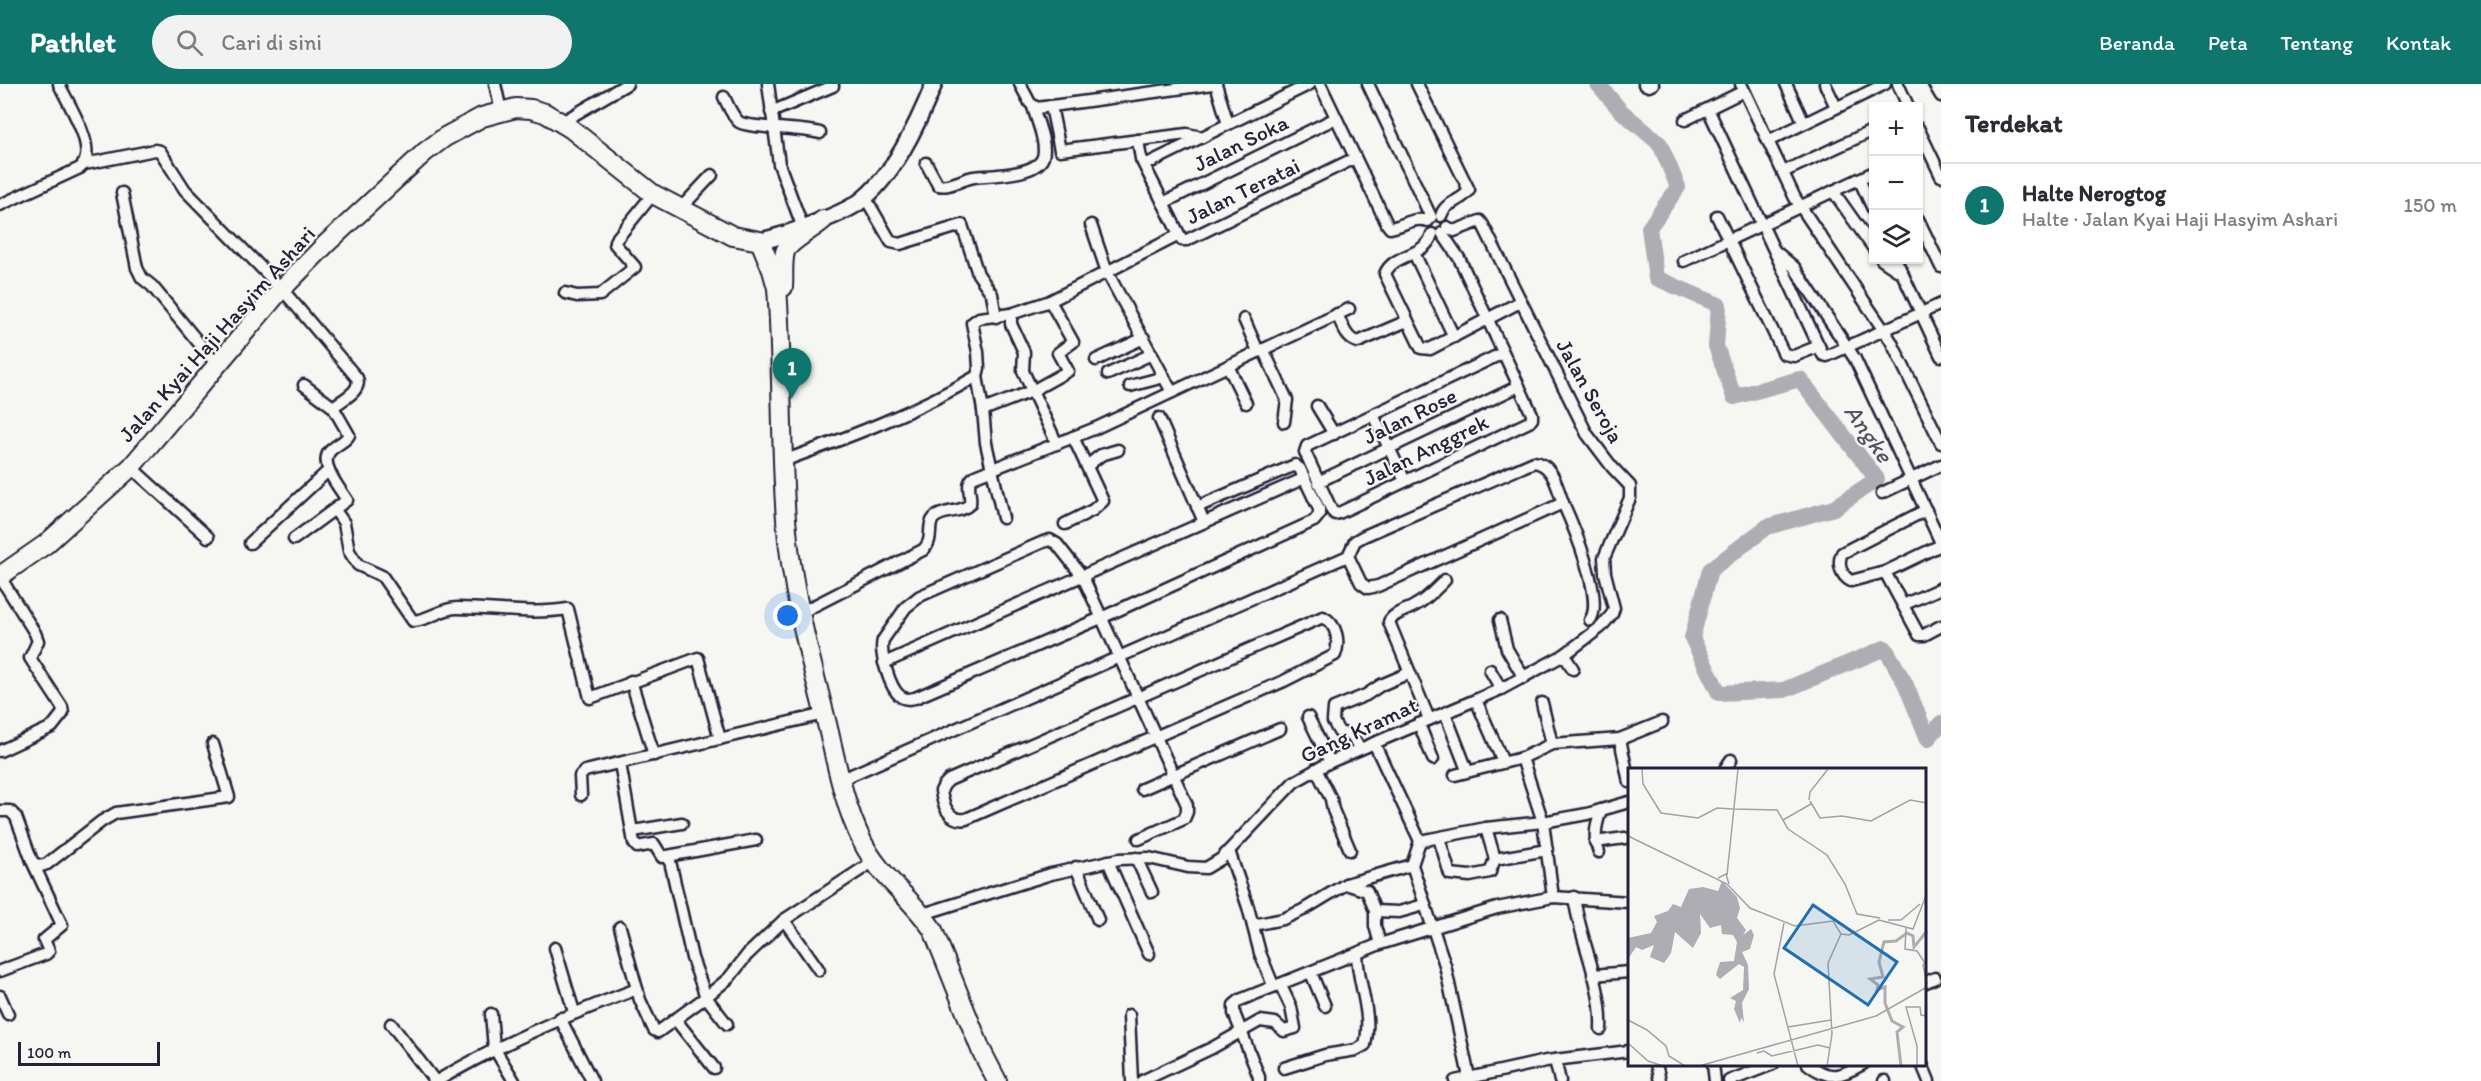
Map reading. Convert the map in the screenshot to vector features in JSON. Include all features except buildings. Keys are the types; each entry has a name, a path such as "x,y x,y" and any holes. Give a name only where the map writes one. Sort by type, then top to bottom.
{"main road":[{"path":"934,84 905,144 886,173 865,197 823,220 760,241 775,276 778,303 786,520 800,613 840,780 855,825 874,861 923,914 940,945 969,1021 997,1081"},
{"name":"Jalan Kyai Haji Hasyim Ashari","path":"0,577 53,538 131,467 282,289 425,152 462,126 501,111 531,109 562,122 653,194 732,236 760,241"},
{"path":"778,303 783,286 786,250 792,242 809,233 823,220"}],"street":[{"path":"59,84 87,144 85,164"},
{"path":"495,84 501,111"},
{"path":"768,84 779,164 803,228"},
{"path":"926,163 938,185 943,186 966,179 1000,176 1024,170 1039,163 1043,156 1041,137 1033,107 1020,84"},
{"path":"1033,107 1214,84 1228,124"},
{"path":"1144,165 1310,84"},
{"path":"1320,84 1390,228 1416,219 1437,225"},
{"path":"1368,84 1437,225 1459,258 1519,386"},
{"path":"1417,84 1468,190 1466,195 1446,206 1428,244 1391,265 1385,274 1407,321 1423,349 1430,350 1520,302"},
{"path":"1644,84 1649,86 1653,84"},
{"path":"1786,84 1804,123"},
{"path":"1825,84 1836,107"},
{"path":"1768,141 1836,107 1866,88 1885,84"},
{"path":"1898,84 1906,102"},
{"path":"1934,84 1941,96"},
{"path":"562,122 623,85"},
{"path":"771,112 833,86"},
{"path":"1685,120 1742,88 1800,207 1898,353 1941,443"},
{"path":"724,97 741,123 820,133"},
{"path":"1051,106 1060,150 1187,134 1203,136"},
{"path":"1708,109 1825,356 1941,304"},
{"name":"Jalan Soka","path":"1163,203 1336,118"},
{"path":"1783,172 1869,132"},
{"name":"Jalan Teratai","path":"1138,140 1144,165 1182,240 1187,240 1355,158"},
{"path":"1923,149 1941,176"},
{"path":"0,205 85,164 155,150 160,151 185,190 282,289 359,382 357,389 333,407"},
{"path":"1684,261 1869,174"},
{"path":"680,209 712,175"},
{"path":"1859,179 1874,210"},
{"path":"1833,191 1869,242"},
{"path":"122,193 137,268 142,278 157,292 217,365"},
{"path":"566,293 577,296 600,295 635,267 615,244 615,241 653,194"},
{"path":"865,197 891,242 900,244 962,225 978,274 988,286 994,300 996,317"},
{"path":"1717,216 1785,354 1794,356 1819,346"},
{"name":"Jalan Seroja","path":"1437,225 1454,231 1480,221 1591,441 1630,486 1630,498 1604,558 1605,573 1614,602 1612,614"},
{"path":"1091,225 1107,272 1172,392"},
{"path":"1923,229 1941,267"},
{"path":"1003,518 991,469 976,376 979,369 978,352 972,323 979,318 1011,314 1050,301 1179,235"},
{"path":"1773,249 1794,267 1863,372 1911,479 1926,510 1941,544 1885,572 1851,581 1843,575 1839,558 1847,549 1926,510"},
{"path":"1414,253 1454,337"},
{"path":"1888,264 1903,274"},
{"path":"1898,264 1941,356"},
{"path":"983,410 1032,391 1068,371 1058,353 1073,342 1050,301"},
{"path":"800,613 923,550 931,540 931,523 934,518 967,507 971,500 968,486 970,480 991,469 1073,437 1349,309"},
{"path":"1011,314 1011,324 1024,352 1023,372 1057,444"},
{"path":"1337,314 1348,336 1358,342 1407,321"},
{"path":"1244,320 1287,400 1284,422"},
{"path":"1096,360 1144,338"},
{"path":"1318,482 1305,449 1503,353"},
{"path":"1108,374 1152,354"},
{"path":"1228,366 1246,403"},
{"path":"783,461 851,436 936,398 976,376"},
{"path":"1130,386 1164,377"},
{"path":"294,539 347,500 329,470 326,459 329,451 346,440 349,435 333,407 304,385"},
{"name":"Jalan Anggrek","path":"1318,482 1335,514 1405,481 1532,418 1519,386"},
{"name":"Jalan Rose","path":"1318,482 1519,386"},
{"path":"1317,406 1334,434"},
{"path":"1373,415 1405,481"},
{"path":"1159,418 1204,522"},
{"path":"1065,524 1093,510 1102,501 1073,437"},
{"path":"1087,466 1101,455 1118,450"},
{"path":"840,780 1348,555 1355,542 1365,536 1534,462 1543,463 1549,469 1586,562 1596,608 1590,620"},
{"path":"1882,493 1941,465"},
{"path":"1139,839 1184,819 1187,805 1101,618 1083,577 1057,544 1050,540 1043,542 913,601 883,640 881,653 884,663 901,697 915,698 1101,618 1314,521 1320,515 1298,466 1291,466 1197,507"},
{"path":"131,467 208,537"},
{"path":"253,541 329,470"},
{"path":"884,663 1305,478"},
{"path":"1348,555 1361,583 1368,588 1378,586 1563,503"},
{"path":"335,510 344,523 349,551 358,565 382,576 413,621 423,621 454,608 528,612 568,609 590,698 631,681 699,658 720,739"},
{"path":"1885,572 1920,635 1941,626"},
{"path":"0,577 35,633 38,641 30,658 63,713 52,727 0,752"},
{"path":"1433,759 1409,673 1389,622 1390,618 1415,606 1445,580"},
{"path":"1903,605 1941,588"},
{"name":"Gang Kramat","path":"923,914 1076,867 1108,861 1149,858 1199,868 1214,864 1294,782 1330,762 1524,678 1564,655 1601,627 1612,614"},
{"path":"1323,617 1333,626 1339,646 1335,656 1284,681 966,819 952,818 948,812 941,791 949,780 1139,699 1317,619 1323,617"},
{"path":"1500,620 1507,649 1524,678"},
{"path":"1564,655 1573,669"},
{"path":"1490,670 1501,689"},
{"path":"1360,749 1352,735 1339,732 1333,721 1334,708 1409,673"},
{"path":"631,681 654,755"},
{"path":"1476,700 1503,762"},
{"path":"1542,703 1552,744"},
{"path":"1445,713 1467,770"},
{"path":"581,795 580,776 585,771 824,714"},
{"path":"1308,717 1330,762"},
{"path":"1455,775 1467,770 1522,758 1552,744 1620,739 1662,722"},
{"path":"1142,789 1280,729"},
{"path":"1620,739 1628,777"},
{"path":"1374,743 1420,842 1412,865 1444,965 1468,1077"},
{"path":"36,864 41,866 47,864 102,820 116,813 229,797 213,744"},
{"path":"1522,758 1543,822 1553,897"},
{"path":"620,763 634,843 637,847 654,844 662,857 756,840"},
{"path":"1316,769 1331,799 1333,810 1350,850"},
{"path":"1420,842 1486,828 1543,822 1628,802"},
{"path":"1601,810 1595,829 1597,847 1624,838"},
{"path":"0,811 14,813 62,925 44,940 49,951 46,954 0,971"},
{"path":"633,831 682,823"},
{"path":"1439,838 1449,872 1453,875 1482,875 1490,872 1495,859 1486,828"},
{"path":"1495,859 1547,850"},
{"path":"1142,1081 1212,1048 1260,1021 1275,1023 1284,1031 1295,1028 1291,1007 1276,985 1260,952 1229,851"},
{"path":"669,856 692,958 706,997 727,1024"},
{"path":"1136,858 1152,892"},
{"path":"620,927 637,989 656,1031 706,997 729,978 747,955 784,920 874,861"},
{"path":"1108,861 1149,954"},
{"path":"1253,925 1283,919 1303,910 1346,884 1412,865"},
{"path":"1076,867 1098,920"},
{"path":"1346,884 1367,891 1375,911 1375,926 1380,944"},
{"path":"1259,1081 1234,1013 1234,1005 1240,1000 1380,944 1497,908 1553,897 1628,902"},
{"path":"1574,897 1577,918 1602,1016 1601,1029"},
{"path":"1375,911 1399,912 1424,905"},
{"path":"784,920 819,970"},
{"path":"555,948 574,1012"},
{"path":"1284,1068 1325,1055 1356,1050 1365,1045 1368,1010 1360,979 1357,954"},
{"path":"1593,975 1628,972"},
{"path":"1311,973 1325,1006"},
{"path":"1926,982 1935,978"},
{"path":"391,1024 436,1081 494,1048 574,1012 637,989"},
{"path":"0,996 8,1014"},
{"path":"491,1014 494,1048 514,1081"},
{"path":"1129,1016 1132,1081"},
{"path":"560,1018 592,1081"},
{"path":"675,1019 714,1068"},
{"path":"1455,1081 1468,1077 1499,1076 1555,1060 1628,1051"},
{"path":"1555,1060 1560,1081"},
{"path":"1656,1066 1660,1081"},
{"path":"1713,1066 1715,1081"},
{"path":"1730,1081 1769,1066"},
{"path":"1809,1066 1819,1075 1826,1077 1843,1075 1861,1066"}],"waterway":[{"name":"Angke","path":"1598,84 1620,110 1660,144 1678,187 1649,228 1656,278 1719,305 1716,346 1734,397 1800,379 1877,479 1834,508 1767,527 1710,570 1692,638 1719,693 1784,690 1885,648 1905,683 1928,739 1941,723"}],"place":[{"name":"Halte Nerogtog","path":"792,398"}]}
